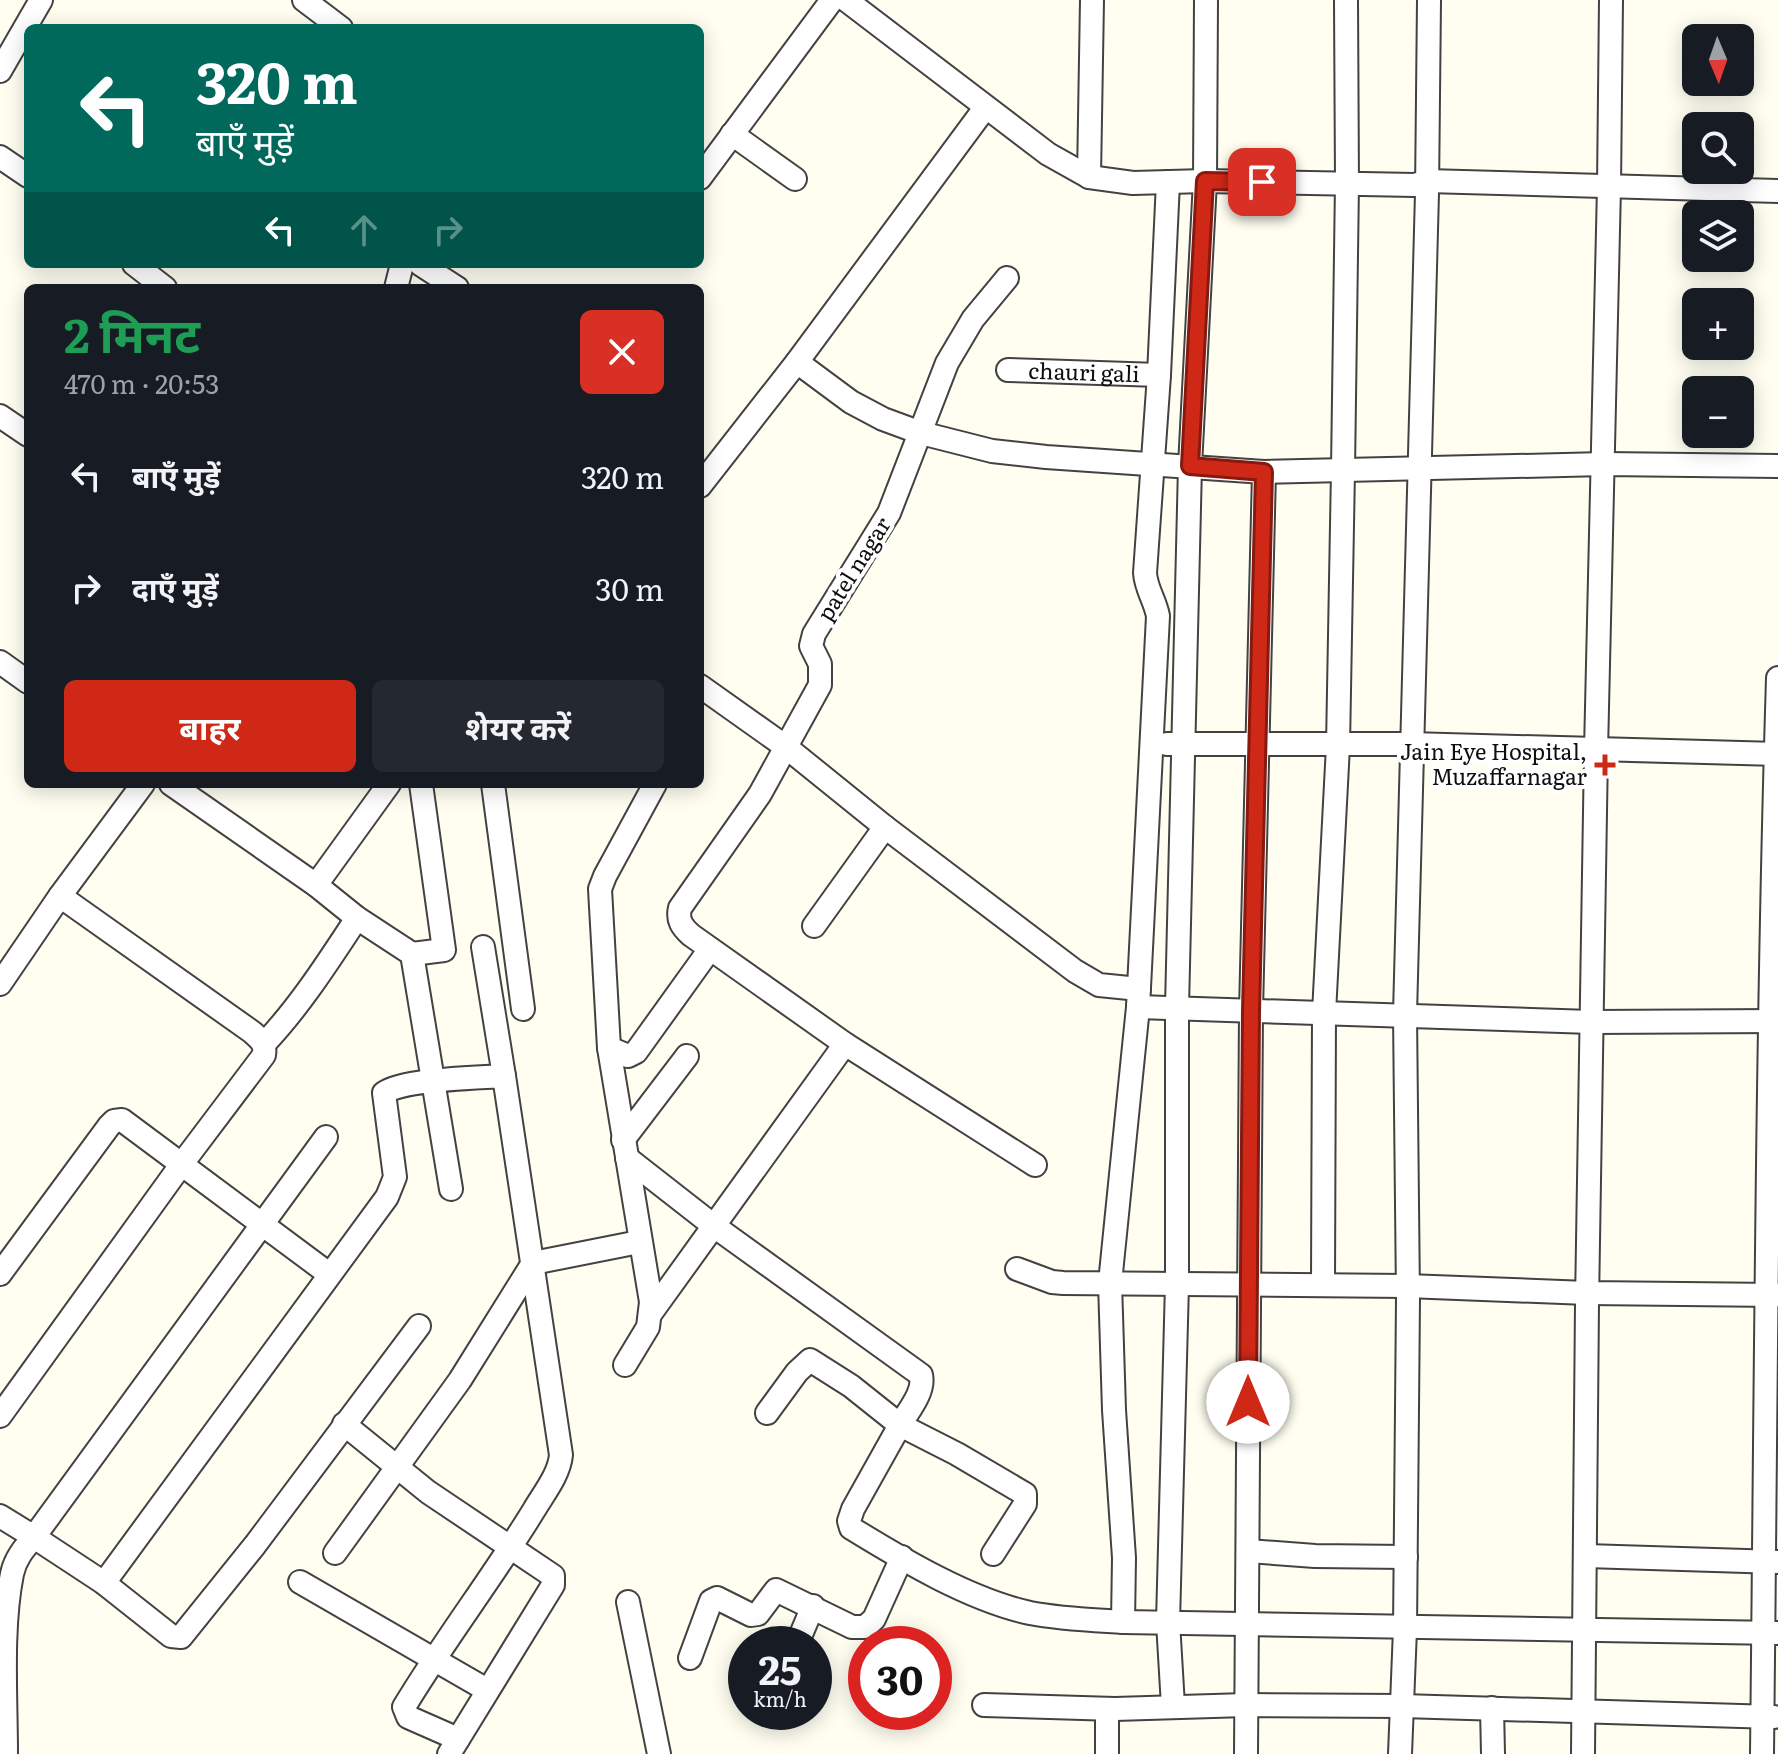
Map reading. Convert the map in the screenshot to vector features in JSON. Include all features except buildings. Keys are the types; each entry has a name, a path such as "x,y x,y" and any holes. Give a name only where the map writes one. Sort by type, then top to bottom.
{"street":[{"path":"27,24 41,0"},
{"path":"304,0 336,24"},
{"path":"704,172 832,0"},
{"path":"846,0 1048,154 1089,177 1133,183 1205,181 1415,185 1427,181 1778,191"},
{"path":"1089,177 1092,0"},
{"path":"1173,1706 1168,1622 1177,1284 1177,1007 1182,745 1190,466 1205,181 1206,0"},
{"path":"1323,1285 1324,1013 1338,746 1343,470 1346,0"},
{"path":"1400,1754 1406,1557 1405,1014 1429,0"},
{"path":"1583,1754 1591,1022 1611,0"},
{"path":"0,71 24,29"},
{"path":"704,481 797,362 985,108"},
{"path":"732,134 795,179"},
{"path":"0,157 24,173"},
{"path":"1123,1622 1124,1558 1114,1410 1110,1283 1138,998 1158,616 1146,589 1145,573 1168,182"},
{"path":"139,268 160,284"},
{"path":"426,268 451,284"},
{"path":"921,433 931,399 947,363 973,319 1007,278"},
{"path":"797,362 851,402 883,419 921,433 992,451 1264,472 1604,464 1778,466"},
{"name":"chauri gali","path":"1008,370 1159,375"},
{"path":"0,416 24,432"},
{"name":"patel nagar","path":"921,433 889,513 814,634 811,646 820,664 820,685 760,794 678,914 683,927 710,949 845,1044 1035,1165"},
{"path":"1246,1754 1251,1011 1264,472"},
{"path":"1762,1754 1770,1717 1772,1633 1778,678"},
{"path":"704,694 786,747 885,827 1075,971 1099,985 1138,998 1177,1007 1251,1011 1591,1022 1775,1021"},
{"path":"1151,744 1410,744 1777,754"},
{"path":"0,984 140,788"},
{"path":"177,788 412,954 513,943"},
{"path":"316,885 386,788"},
{"path":"422,788 444,950"},
{"path":"494,788 523,1009"},
{"path":"625,1365 648,1327 651,1313 609,1048 600,889 653,788"},
{"path":"814,926 885,827"},
{"path":"60,896 252,1032 264,1044"},
{"path":"0,1416 264,1055 264,1044 305,996 357,918"},
{"path":"344,1424 428,1492 511,1548 550,1572 553,1585 453,1746 406,1714 404,1707 433,1659 511,1548 555,1475 561,1455 483,947"},
{"path":"609,1048 628,1056 636,1052 710,949"},
{"path":"412,954 451,1189"},
{"path":"651,1313 845,1044"},
{"path":"625,1149 687,1056"},
{"path":"104,1583 383,1204 395,1177 384,1093 433,1082 504,1076"},
{"path":"0,1274 114,1121 122,1120 129,1122 181,1165 329,1274"},
{"path":"6,1754 7,1626 16,1560 326,1137"},
{"path":"625,1149 714,1226 921,1375 921,1389 866,1482 849,1521 851,1528 962,1589 995,1603 1065,1619 1123,1622 1772,1633"},
{"path":"335,1553 460,1380 533,1263 639,1242"},
{"path":"1017,1269 1052,1282 1407,1286 1587,1293 1772,1295"},
{"path":"0,1516 104,1583 171,1636 181,1637 255,1545 419,1326"},
{"path":"767,1413 797,1372 807,1361 813,1360 900,1425 1025,1494 1025,1504 993,1554"},
{"path":"1248,1551 1315,1556 1406,1557"},
{"path":"1586,1556 1772,1562"},
{"path":"690,1658 711,1601 717,1598 751,1615 763,1611 776,1590 852,1627 865,1627 874,1619 902,1557"},
{"path":"300,1582 487,1690"},
{"path":"628,1602 659,1754"},
{"path":"805,1626 813,1606"},
{"path":"984,1705 1107,1709 1246,1705 1402,1706 1770,1717"},
{"path":"1492,1708 1493,1754"},
{"path":"1107,1709 1107,1754"}],"place":[{"name":"Jain Eye Hospital, Muzaffarnagar","path":"1605,765"}],"route":[{"path":"1248,1402 1251,1011 1264,472 1190,466 1205,181 1262,182"}]}
